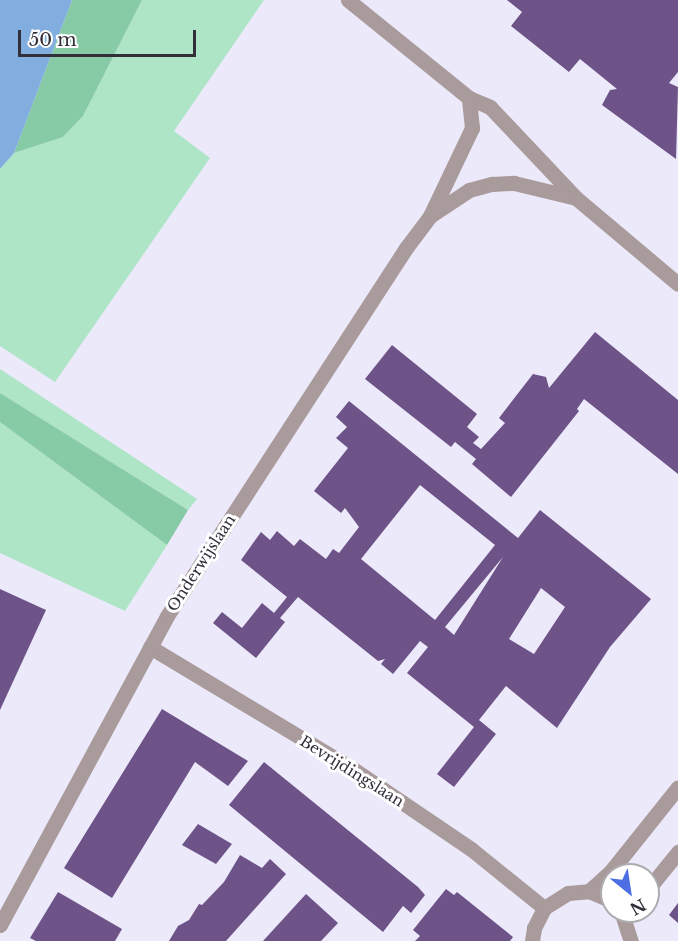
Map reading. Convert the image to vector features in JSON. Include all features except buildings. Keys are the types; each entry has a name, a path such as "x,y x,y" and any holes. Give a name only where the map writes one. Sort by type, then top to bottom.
{"street":[{"name":"Onderwijslaan","path":"348,0 469,98 490,107 576,198 678,284"},
{"name":"Onderwijslaan","path":"0,926 150,646 406,248 430,216 472,128 469,98"},
{"name":"Onderwijslaan","path":"430,216 469,190 492,184 514,183 576,198"},
{"name":"Bevrijdingslaan","path":"150,646 353,769 471,849 544,908"},
{"path":"589,891 611,871 678,787"},
{"path":"660,874 678,852"},
{"path":"532,941 534,928 544,908 568,893 589,891 600,896"},
{"path":"627,923 631,941"}],"green space":[{"path":"72,0 142,0 83,116 63,137 14,153"},
{"path":"142,0 264,0 174,131 210,158 55,382 0,346 0,169 14,153 63,137 83,116"},
{"path":"0,369 197,499 188,510 0,393"},
{"path":"0,393 188,510 167,545 0,422"},
{"path":"0,422 167,545 125,611 0,553"}],"water":[{"path":"0,0 72,0 14,153 0,169"}]}
